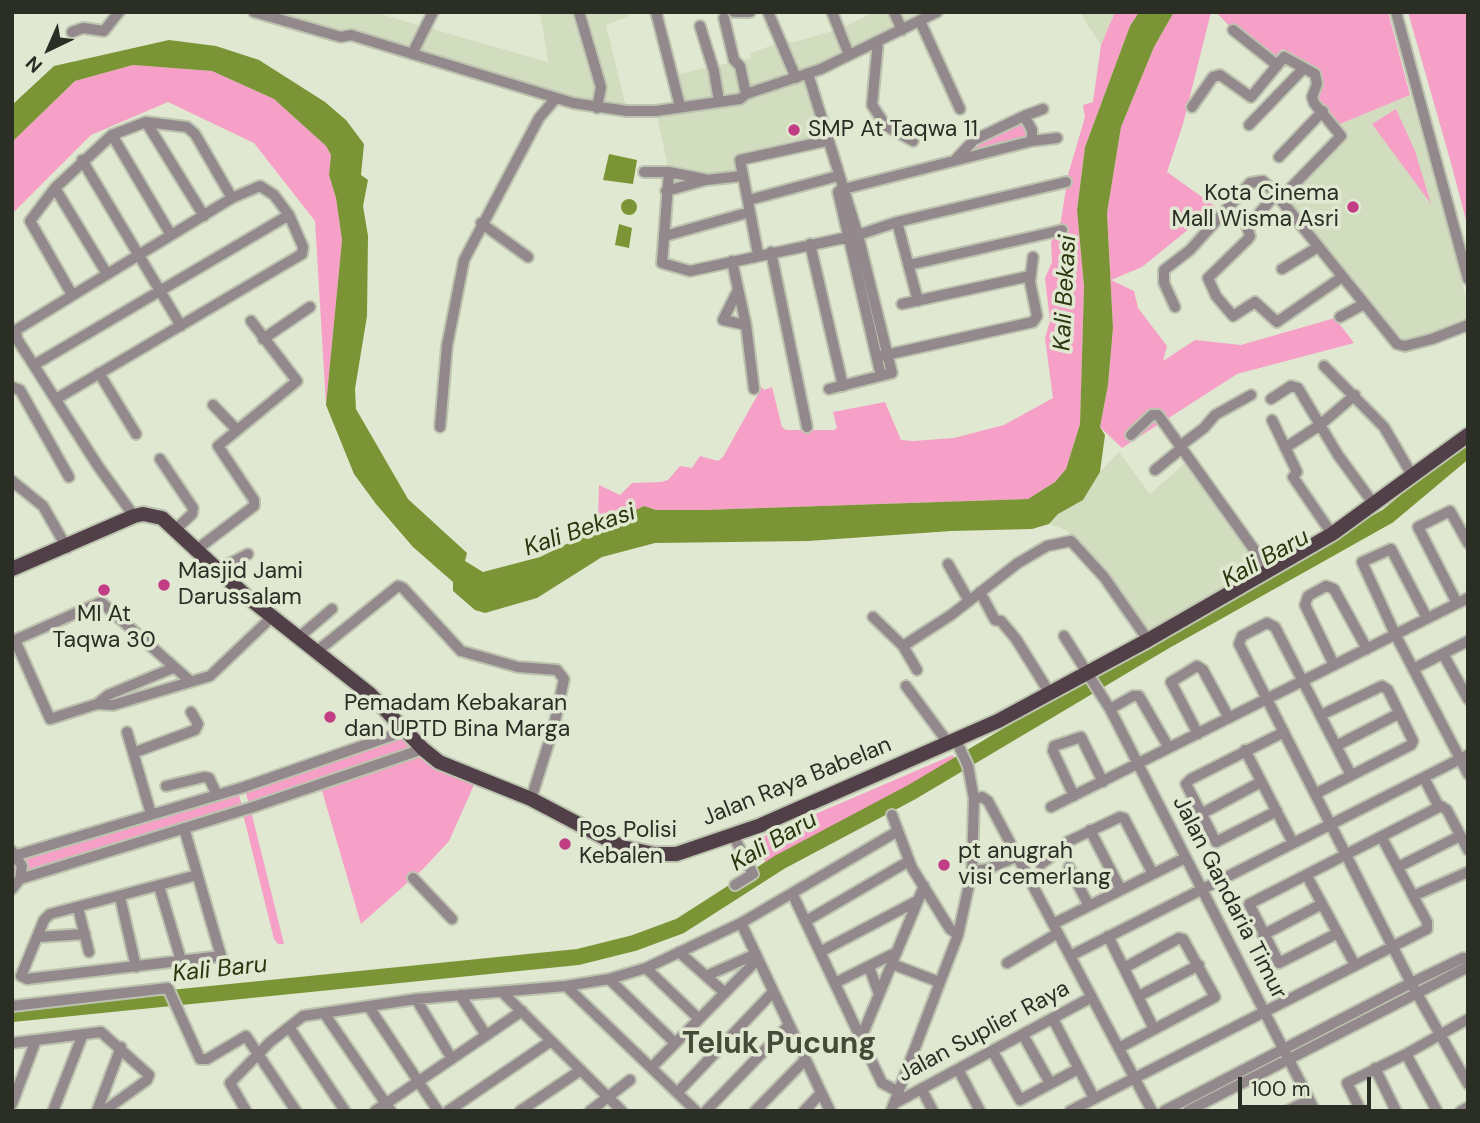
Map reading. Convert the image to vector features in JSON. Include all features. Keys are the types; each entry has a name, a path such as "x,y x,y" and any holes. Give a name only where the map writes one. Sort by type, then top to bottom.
{"main road":[{"name":"Jalan Raya Babelan","path":"134,516 143,514 162,518 272,617 370,694 422,749 439,762 531,799 622,847 654,854 676,853 733,835 956,746 1332,534 1468,435"},
{"path":"12,569 67,548 134,516"}],"street":[{"path":"72,32 83,28 104,31 118,12"},
{"path":"254,12 278,15 341,37 351,36 555,98 597,108 656,110 740,99 746,94 808,74 937,12"},
{"path":"412,54 433,12"},
{"path":"579,12 601,87 597,108"},
{"path":"656,12 680,106"},
{"path":"746,94 740,66 734,60 729,15 750,12"},
{"path":"769,12 796,78"},
{"path":"832,12 849,55"},
{"path":"894,12 902,30"},
{"path":"1396,12 1468,279"},
{"path":"920,21 960,109"},
{"path":"700,26 714,71 719,101"},
{"path":"1233,30 1277,65"},
{"path":"878,42 872,105 886,126 913,141"},
{"path":"1192,107 1216,75 1251,97 1284,57 1317,77 1312,97 1341,136 1247,226 1250,236 1248,239 1208,278 1233,316 1256,303 1277,322 1342,277"},
{"path":"1249,125 1304,68"},
{"path":"808,74 883,356 892,374 828,389"},
{"path":"440,427 447,346 457,302 458,279 481,223 510,176 539,118 555,98"},
{"path":"954,161 974,141 1024,116 1043,110"},
{"path":"1279,157 1323,111"},
{"path":"1024,116 1032,131 1032,141"},
{"path":"146,122 204,216"},
{"path":"71,293 30,224 32,216 82,160 112,135 146,122 180,124 190,128 232,198"},
{"path":"112,135 171,236"},
{"path":"665,236 750,206 1032,141 1057,138"},
{"path":"758,254 740,160 827,141"},
{"path":"82,160 181,326"},
{"path":"645,172 669,172 706,180"},
{"path":"669,172 662,263 690,271 758,254 853,236 897,222 1066,182"},
{"path":"666,191 706,180 742,176"},
{"path":"1175,307 1162,276 1164,270 1190,250 1250,183 1263,181 1278,196 1391,339 1405,346 1468,325"},
{"path":"56,399 302,254 303,247 289,215 263,186 232,198 71,293 20,326 15,333 15,341 34,365 56,399 134,516"},
{"path":"55,188 107,274"},
{"path":"34,365 289,215"},
{"path":"897,222 918,301"},
{"path":"481,223 528,257"},
{"path":"909,265 1062,230"},
{"path":"810,244 843,386"},
{"path":"1282,268 1318,247"},
{"path":"771,252 807,427"},
{"path":"883,356 1033,321 1037,316 1031,276 1033,257"},
{"path":"732,261 747,325 754,388"},
{"path":"902,304 1031,276"},
{"path":"738,290 723,320 747,325"},
{"path":"1340,317 1364,304"},
{"path":"263,339 310,307"},
{"path":"197,550 254,506 254,500 218,450 218,446 296,384 293,374 251,321"},
{"path":"1324,366 1384,427 1412,475"},
{"path":"99,373 136,435"},
{"path":"1271,399 1295,386 1373,503"},
{"path":"12,387 20,390 69,477"},
{"path":"1155,470 1215,415 1251,395"},
{"path":"1285,448 1320,425 1355,395"},
{"path":"214,405 237,430"},
{"path":"1131,435 1155,414 1268,569"},
{"path":"1272,419 1297,472 1293,477 1332,534"},
{"path":"160,459 193,508 192,514 176,530"},
{"path":"12,481 43,506 67,548"},
{"path":"1051,807 1463,600 1418,527 1450,511 1466,536"},
{"path":"904,646 1018,563 1047,546 1071,541 1104,577 1148,640"},
{"path":"1427,618 1391,549 1362,562 1413,669 1464,757 1468,774"},
{"path":"218,569 248,554"},
{"path":"948,564 969,601"},
{"path":"316,652 398,586 403,588 461,651 518,667 557,670 564,679 550,744 531,799"},
{"path":"1334,665 1305,605 1308,596 1326,586 1334,589 1367,649"},
{"path":"980,592 995,620 1001,621 1016,639 1049,692"},
{"path":"358,600 367,609"},
{"path":"173,668 97,704 50,719 15,640 101,602 173,668 190,680"},
{"path":"298,638 332,609"},
{"path":"97,704 113,705 144,693 210,676 272,617"},
{"path":"873,617 904,646 917,670"},
{"path":"1351,775 1271,624 1241,636 1239,644 1315,794 1414,988 1468,1084"},
{"name":"Jalan Gandaria Timur","path":"1064,636 1110,709 1312,1105"},
{"path":"1413,669 1468,641"},
{"path":"1443,654 1468,699"},
{"path":"1198,734 1171,682 1197,666 1203,670 1229,718"},
{"path":"139,682 144,693"},
{"path":"895,1102 958,935 972,871 974,799 968,766 956,746 906,686"},
{"path":"1315,794 1413,743 1388,690 1382,686 1321,715"},
{"path":"1110,709 1133,696 1139,696 1169,748"},
{"path":"133,753 195,730 198,724 191,712"},
{"path":"1336,746 1398,714"},
{"path":"12,889 20,879 22,866 15,853 217,795 405,731"},
{"path":"127,732 151,814"},
{"path":"1277,811 1219,842 1214,840 1187,788 1189,780 1284,732"},
{"path":"1074,796 1053,751 1054,747 1081,737 1103,782"},
{"path":"20,879 422,749"},
{"path":"1245,750 1293,843"},
{"path":"1070,956 1464,757"},
{"path":"166,786 204,777 209,778 217,795"},
{"path":"1424,778 1439,807"},
{"path":"1201,814 1261,782"},
{"path":"974,799 982,797 988,801 1152,1111"},
{"path":"1338,933 1279,962 1249,907 1251,902 1347,856 1439,807 1445,807 1468,850"},
{"path":"892,815 909,861 950,929 958,935"},
{"path":"1041,864 1066,846 1067,842 1117,817 1124,818 1153,874"},
{"path":"184,828 222,955 23,979 21,976 48,916 197,875"},
{"path":"1090,830 1121,890"},
{"path":"246,1111 229,1085 303,1016 416,999 566,986 609,979 646,968 741,923 898,831"},
{"path":"733,835 753,874 735,885"},
{"path":"1398,867 1460,836"},
{"path":"1070,1111 1393,947 1429,926 1382,838"},
{"path":"972,871 988,870 1018,856"},
{"path":"1007,962 1089,906 1185,858"},
{"path":"806,921 909,861"},
{"path":"1069,867 1089,906"},
{"path":"1413,896 1468,872"},
{"path":"1307,876 1355,965"},
{"path":"413,878 452,919"},
{"path":"159,886 181,960"},
{"path":"861,1038 924,886"},
{"path":"792,893 883,1083 895,1102"},
{"path":"120,897 136,967"},
{"path":"820,952 917,901"},
{"path":"1263,935 1322,904"},
{"path":"78,908 89,952"},
{"path":"741,923 830,1111"},
{"path":"39,937 85,934"},
{"path":"1108,936 1154,1029"},
{"path":"1119,1048 1214,999 1214,993 1199,965 1184,940 1179,938 1124,968"},
{"path":"679,952 725,993"},
{"path":"835,983 897,952"},
{"path":"706,976 757,956"},
{"path":"652,1067 725,993 757,956"},
{"path":"1188,1111 1285,1055 1414,988 1463,958 1468,959"},
{"path":"892,964 939,982"},
{"path":"1139,996 1199,965"},
{"path":"869,967 879,994"},
{"path":"1414,988 1468,967"},
{"path":"646,968 699,1019"},
{"path":"609,979 675,1043"},
{"path":"566,986 696,1111"},
{"path":"12,1006 168,988 200,1059 207,1059 244,1035 260,1054 296,1111"},
{"path":"502,992 622,1111"},
{"path":"678,1092 773,992"},
{"path":"460,995 486,1035"},
{"name":"Jalan Suplier Raya","path":"895,1102 959,1071 1092,997"},
{"path":"416,999 452,1059"},
{"path":"369,1007 439,1111"},
{"path":"375,1111 389,1107 418,1082 522,1011"},
{"path":"324,1013 389,1107"},
{"path":"1053,1019 1094,1098"},
{"path":"1361,1111 1346,1083 1406,1054 1468,1019"},
{"path":"706,1111 789,1026"},
{"path":"289,1027 345,1111"},
{"path":"12,1043 101,1031 121,1047 149,1077 104,1111"},
{"path":"53,1111 83,1034"},
{"path":"1023,1035 1050,1083"},
{"path":"12,1104 36,1040"},
{"path":"448,1111 551,1041"},
{"path":"97,1111 121,1047"},
{"path":"993,1052 1019,1099 1078,1069"},
{"path":"1406,1054 1437,1111"},
{"path":"1164,1111 1285,1055"},
{"path":"755,1111 805,1059"},
{"path":"1375,1068 1396,1111"},
{"path":"520,1111 581,1070"},
{"path":"959,1071 980,1111"},
{"path":"590,1111 630,1080"},
{"path":"922,1090 933,1111"},
{"path":"804,1111 821,1093"},
{"path":"1287,1111 1312,1105"},
{"path":"1461,1111 1468,1107"}],"shaded area":[{"path":"250,12 373,12 548,62 540,12 629,12 629,16 606,25 627,111 597,108 412,54"},
{"path":"875,12 937,12 808,74 826,141 741,159 743,170 706,180 669,172 656,111 680,106 674,75 751,58 751,53 781,42 795,42 839,29"},
{"path":"1080,12 1115,12 1101,45 1087,24"},
{"path":"1115,12 1139,12 1130,26 1085,147 1077,210 1084,286 1080,424 1066,469 1055,482 1028,499 703,510 656,510 644,506 602,526 598,515 599,485 620,495 632,483 668,480 680,466 692,468 700,456 718,461 723,457 762,387 764,390 772,387 782,427 786,430 834,430 837,428 833,412 885,402 901,440 913,441 954,438 1004,425 1053,398 1045,338 1050,321 1045,278 1052,262 1051,242 1060,227 1068,175 1085,117 1083,105 1093,102 1101,45"},
{"path":"1139,12 1174,12 1154,47 1121,127 1107,213 1113,328 1108,385 1100,427 1105,435 1100,472 1083,500 1058,514 1049,524 1032,529 951,531 808,541 655,543 602,557 537,598 485,613 475,610 453,591 453,582 413,547 376,504 354,474 326,405 342,240 336,198 329,175 331,155 326,146 274,99 212,71 133,65 75,81 12,142 12,105 54,66 169,40 216,46 259,60 325,102 346,120 364,144 361,175 368,180 363,206 368,236 367,316 355,389 356,409 408,499 467,553 465,561 483,572 540,557 644,506 656,510 703,510 1028,499 1055,482 1066,469 1080,424 1084,286 1077,210 1085,147 1130,26"},
{"path":"1174,12 1211,12 1183,124 1167,172 1216,207 1142,267 1111,280 1134,291 1138,308 1167,346 1163,361 1195,340 1241,345 1335,318 1354,343 1237,374 1122,448 1100,427 1108,385 1113,328 1107,213 1121,127 1154,47"},
{"path":"1216,12 1388,12 1410,95 1340,124 1320,103 1318,93 1321,76 1315,68 1282,49 1272,61 1233,30"},
{"path":"1408,12 1468,12 1468,228 1451,163"},
{"path":"133,65 212,71 274,99 326,146 331,155 329,175 336,198 342,240 326,405 315,221 254,143 168,102 91,135 12,214 12,142 75,81"},
{"path":"1410,95 1442,202 1468,307 1468,322 1425,338 1406,340 1389,328 1286,196 1345,140 1340,124"},
{"path":"1396,109 1415,151 1431,204 1372,124"},
{"path":"1024,116 1033,136 954,161 974,140"},
{"path":"609,154 637,160 633,184 603,180"},
{"path":"626,199 632,199 637,207 635,213 626,215 621,210 621,204"},
{"path":"619,224 632,228 629,248 615,245"},
{"path":"1119,452 1150,494 1187,461 1262,564 1147,631 1088,552 1066,530 1049,524 1058,514 1083,500 1100,472"},
{"path":"405,731 422,749 477,778 449,841 424,868 361,924 320,784 250,807 244,787"},
{"path":"953,755 956,762 766,864 757,839"},
{"path":"237,789 243,809 250,807 284,944 278,944 274,939 242,810 21,879 12,889 12,851"}],"waterway":[{"name":"Kali Baru","path":"12,1014 578,957 634,943 680,926 780,862 912,792 1169,639 1388,516 1468,449"}],"place":[{"name":"SMP At Taqwa 11","path":"794,130"},
{"name":"Kota Cinema Mall Wisma Asri","path":"1353,207"},
{"name":"Masjid Jami Darussalam","path":"164,585"},
{"name":"MI At Taqwa 30","path":"104,590"},
{"name":"Pemadam Kebakaran dan UPTD Bina Marga","path":"330,717"},
{"name":"Pos Polisi Kebalen","path":"565,844"},
{"name":"pt anugrah visi cemerlang","path":"944,865"}],"district":[{"name":"Teluk Pucung","path":"779,1045"}],"water label":[{"name":"Kali Bekasi","path":"1066,293"},
{"name":"Kali Bekasi","path":"580,531"}]}
